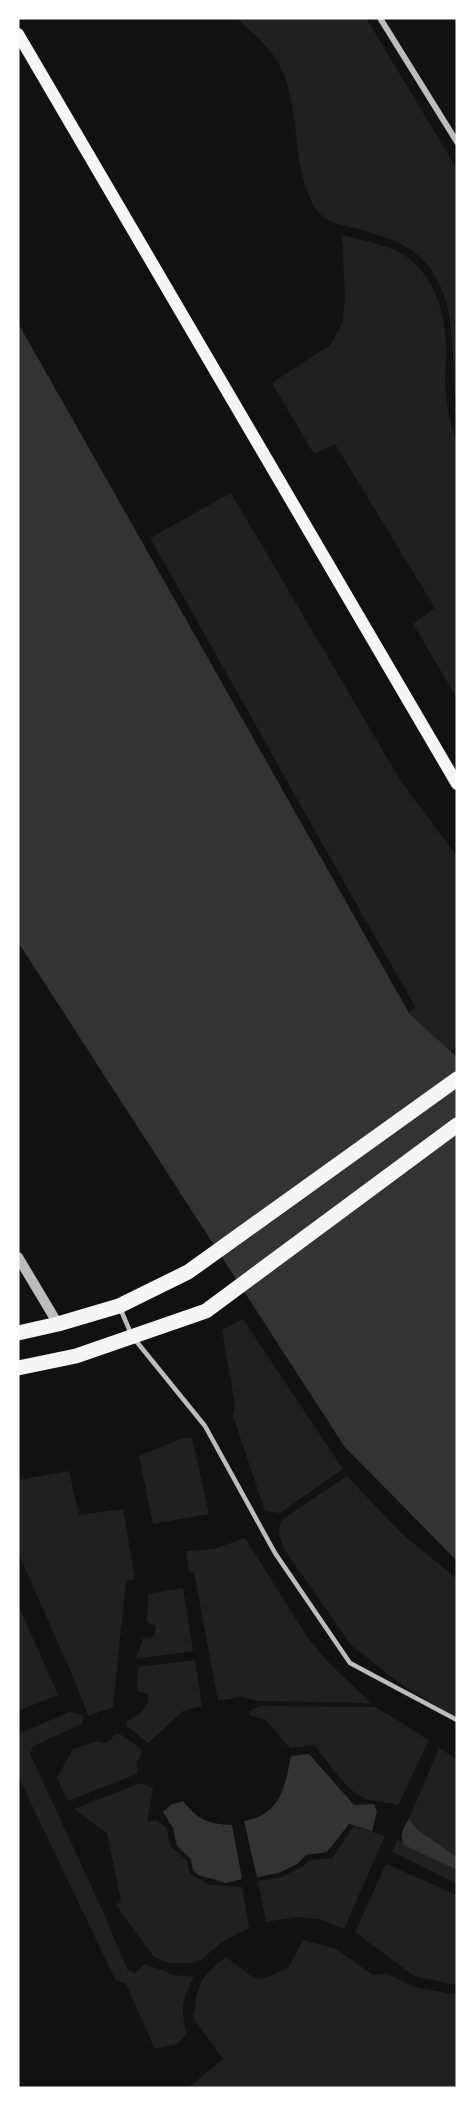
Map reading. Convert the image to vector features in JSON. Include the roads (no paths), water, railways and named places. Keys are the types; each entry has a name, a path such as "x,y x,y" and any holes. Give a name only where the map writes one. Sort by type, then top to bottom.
{"main road":[{"path":"18,34 457,784"},
{"path":"18,1332 58,1324 119,1306 188,1272 457,1079"},
{"path":"18,1368 76,1356 206,1311 457,1125"}],"street":[{"path":"380,18 457,142"},
{"path":"18,1257 58,1324"}],"lane":[{"path":"119,1306 132,1336 205,1426 275,1553 350,1663 457,1720"}]}
